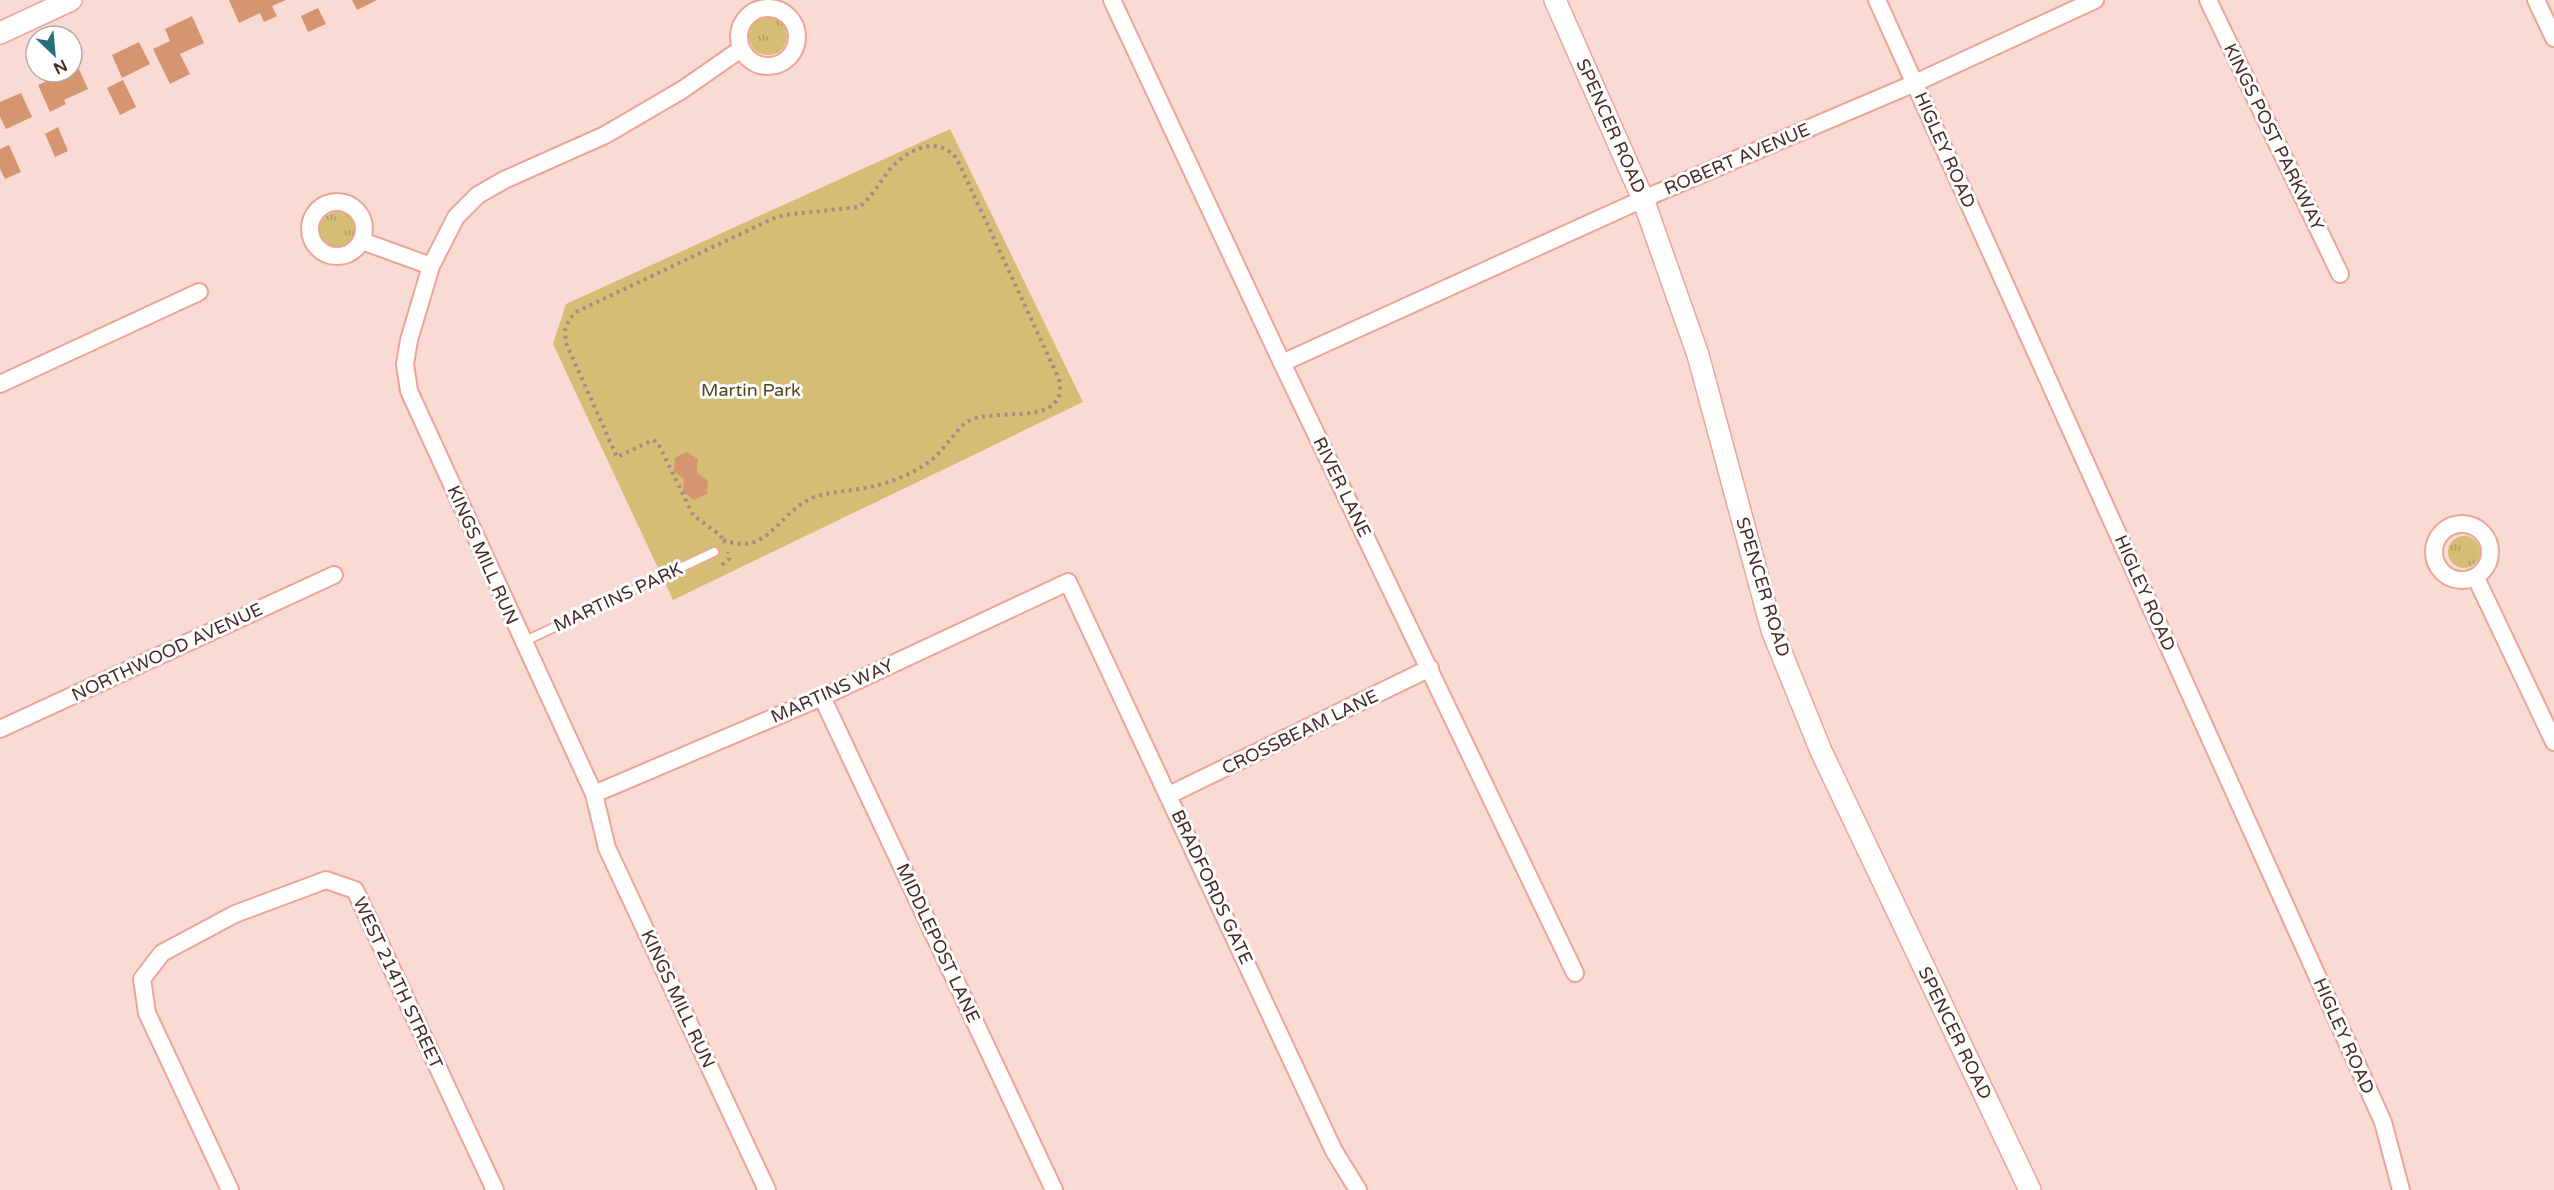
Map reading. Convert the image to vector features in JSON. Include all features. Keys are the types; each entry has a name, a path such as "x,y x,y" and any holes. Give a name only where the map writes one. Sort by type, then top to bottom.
{"street":[{"path":"0,33 71,0"},
{"name":"RIVER LANE","path":"1112,0 1282,363 1575,972"},
{"name":"SPENCER ROAD","path":"1555,0 1643,199 1698,355 1772,630 1821,751 2030,1190"},
{"name":"HIGLEY ROAD","path":"1877,0 2383,1122 2401,1190"},
{"name":"ROBERT AVENUE","path":"1282,363 1643,199 1915,83 2095,0"},
{"name":"KINGS POST PARKWAY","path":"2208,0 2340,273"},
{"path":"2536,0 2554,39"},
{"name":"KINGS MILL RUN","path":"741,49 682,90 605,135 504,180 478,195 456,217 431,266 409,340 405,364 409,391 594,794 607,848 767,1190"},
{"path":"362,242 431,266"},
{"path":"0,384 199,292"},
{"name":"NORTHWOOD AVENUE","path":"0,729 334,575"},
{"path":"2476,578 2554,742"},
{"name":"MARTINS WAY","path":"594,794 822,697 1068,582"},
{"name":"BRADFORDS GATE","path":"1068,582 1334,1151 1358,1190"},
{"name":"CROSSBEAM LANE","path":"1169,795 1430,668"},
{"name":"MIDDLEPOST LANE","path":"822,697 1054,1190"},
{"name":"WEST 214TH STREET","path":"230,1190 147,1012 142,979 162,954 235,915 327,880 355,890 495,1190"}],"lane":[{"name":"MARTINS PARK","path":"523,642 714,552"}],"path":[{"path":"721,566 729,559 723,540 693,515 657,442 653,440 647,442 617,457 566,343 564,336 570,318 600,300 772,219 784,215 834,212 859,207 867,201 896,163 928,146 937,144 945,147 957,159 1059,379 1060,394 1057,400 1035,414 993,414 973,417 964,423 929,462 915,470 874,486 818,496 807,501 756,543 745,545 723,540"}],"green space":[{"path":"768,17 781,23 787,36 781,49 768,55 755,49 749,36 755,23"},
{"name":"Martin Park","path":"950,129 1083,402 673,600 553,344 566,304"},
{"path":"338,212 351,218 357,231 351,244 338,250 325,244 319,231 325,218"},
{"path":"2464,536 2475,541 2480,552 2475,563 2464,568 2453,563 2448,552 2453,541"}],"building":[{"path":"229,0 286,0 272,6 277,16 264,22 260,13 239,23"},
{"path":"352,0 377,0 357,10"},
{"path":"318,8 326,24 308,32 301,16"},
{"path":"192,16 204,43 180,54 190,74 170,84 153,49 170,41 165,29"},
{"path":"139,42 150,64 122,78 112,55"},
{"path":"84,80 88,89 64,100 66,104 50,112 38,85 84,84"},
{"path":"123,80 136,107 120,115 107,88"},
{"path":"21,93 32,117 6,129 0,117 0,102"},
{"path":"58,127 68,151 55,157 45,134"},
{"path":"9,145 21,172 5,179 0,169 0,149"},
{"path":"687,452 698,459 697,473 708,481 707,494 694,500 683,492 684,479 674,471 675,458"}]}
